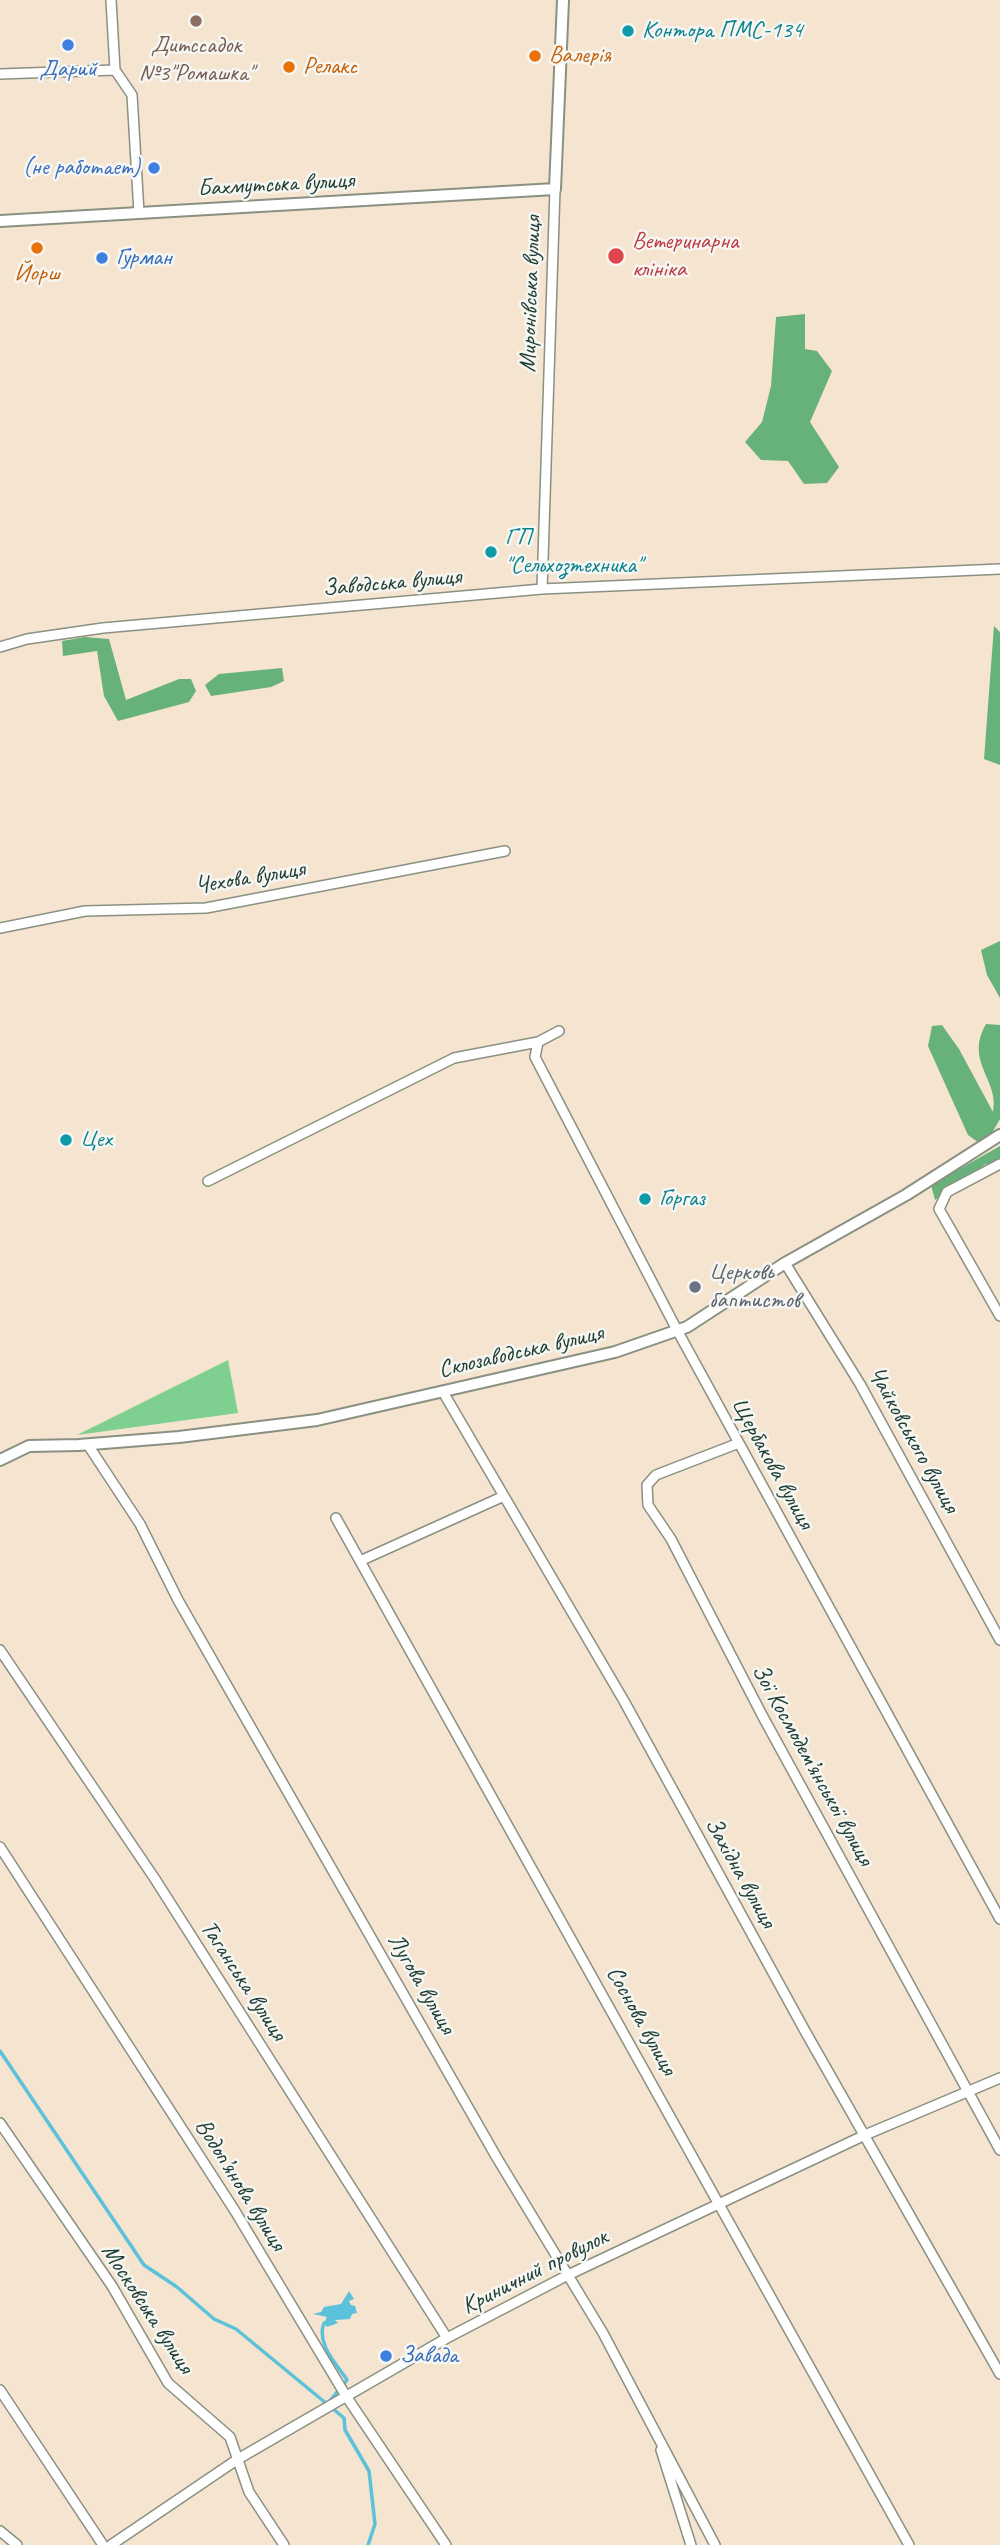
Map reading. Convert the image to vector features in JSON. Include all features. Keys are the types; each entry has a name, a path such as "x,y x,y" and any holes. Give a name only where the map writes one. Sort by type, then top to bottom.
{"street":[{"path":"111,0 115,70 132,95 139,214"},
{"name":"Миронівська вулиця","path":"542,589 563,0"},
{"path":"0,74 115,70"},
{"name":"Бахмутська вулиця","path":"0,221 555,189"},
{"name":"Заводська вулиця","path":"0,647 27,639 103,628 542,589 1000,569"},
{"name":"Чехова вулиця","path":"0,928 85,911 206,908 505,851"},
{"path":"208,1181 454,1058 538,1042 559,1031"},
{"name":"Щербакова вулиця","path":"538,1042 535,1057 677,1330 1000,1919"},
{"name":"Склозаводська вулиця","path":"0,1460 29,1446 88,1445 179,1437 317,1420 615,1352 687,1326 785,1263 906,1195 1000,1135"},
{"path":"1000,1164 947,1192 939,1209 1000,1316"},
{"name":"Чайковського вулиця","path":"785,1263 860,1384 1000,1640"},
{"name":"Західна вулиця","path":"443,1392 624,1701 1000,2374"},
{"name":"Зої Космодем’янської вулиця","path":"738,1443 656,1475 647,1485 648,1505 671,1539 762,1715 1000,2150"},
{"name":"Лугова вулиця","path":"88,1445 140,1524 178,1600 497,2158 603,2333 715,2545"},
{"path":"360,1560 504,1496"},
{"name":"Соснова вулиця","path":"336,1518 909,2545"},
{"name":"Таганська вулиця","path":"0,1650 155,1879 447,2338"},
{"name":"Водоп’янова вулиця","path":"0,1847 235,2211 346,2396 446,2545"},
{"name":"Криничний провулок","path":"111,2545 238,2459 447,2338 568,2275 865,2135 1000,2078"},
{"name":"Московська вулиця","path":"0,2123 112,2286 168,2383 230,2437 249,2493 285,2545"},
{"path":"0,2390 103,2545"},
{"path":"653,2426 691,2545"},
{"path":"0,2531 17,2545"}],"green space":[{"path":"805,314 805,349 817,351 832,371 810,422 839,467 827,483 804,484 788,461 761,460 745,442 762,422 771,386 776,317"},
{"path":"994,626 1000,632 1000,765 984,759"},
{"path":"85,637 109,639 126,700 179,679 191,679 196,691 189,702 118,721 104,696 97,651 63,656 62,641"},
{"path":"282,668 284,681 271,687 211,696 205,685 219,674"},
{"path":"1000,941 1000,998 987,975 981,950"},
{"path":"986,1024 1000,1025 1000,1119 992,1133 979,1143 968,1135 928,1046 932,1026 942,1025 959,1049 993,1112 992,1090 980,1060 979,1049 980,1037"},
{"path":"1000,1146 1000,1162 991,1166 986,1164 935,1200 931,1185"},
{"path":"228,1360 238,1413 77,1435"}],"water":[{"path":"349,2291 354,2299 349,2301 355,2306 357,2313 352,2314 350,2319 335,2320 338,2323 327,2327 324,2323 327,2317 313,2314 321,2312 324,2307 341,2304"}],"waterway":[{"path":"0,2051 144,2265 177,2287 214,2319 236,2329 344,2418 345,2430 369,2471 375,2524 368,2545"},
{"path":"324,2323 322,2331 325,2346 347,2380 328,2403"}],"place":[{"name":"Дитссадок №3\"Ромашка\"","path":"196,21"},
{"name":"Контора ПМС-134","path":"628,31"},
{"name":"Дарий","path":"68,45"},
{"name":"Валерія","path":"535,56"},
{"name":"Релакс","path":"289,67"},
{"name":"(не работает)","path":"154,168"},
{"name":"Йорш","path":"37,248"},
{"name":"Ветеринарна клініка","path":"616,256"},
{"name":"Гурман","path":"102,258"},
{"name":"ГП \"Сельхозтехника\"","path":"491,552"},
{"name":"Цех","path":"66,1140"},
{"name":"Горгаз","path":"645,1199"},
{"name":"Церковь баптистов","path":"695,1287"},
{"name":"Завада","path":"386,2356"}]}
